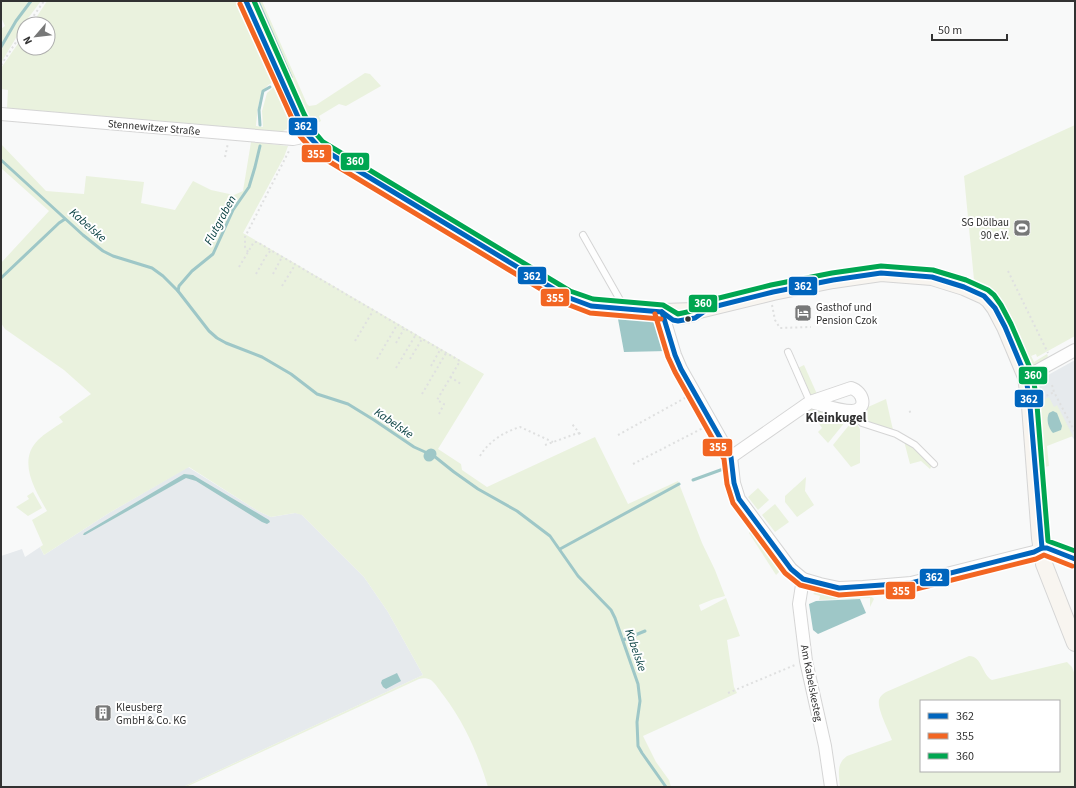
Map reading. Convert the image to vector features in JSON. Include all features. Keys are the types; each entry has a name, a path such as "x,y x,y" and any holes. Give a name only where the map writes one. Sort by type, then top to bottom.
{"street":[{"path":"246,1 286,92 306,133 319,147 567,297 591,306 662,312 695,310 773,292 833,280 880,273 932,277 972,290 989,300 1005,327 1026,377 1030,406 1044,564 1075,643"},
{"name":"Stennewitzer Straße","path":"1,114 292,139 298,138 306,133"},
{"path":"662,312 675,355 694,393 730,457 735,487 739,499 791,569 803,579 839,588 912,583 1034,552 1042,548 1047,548 1075,559"},
{"path":"1026,377 1075,350"},
{"path":"730,457 810,402 851,388 858,391 863,399 860,408 851,411 810,402"},
{"name":"Am Kabelskesteg","path":"803,579 799,604 806,661 831,787"}],"lane":[{"path":"583,235 625,308"},
{"path":"788,352 810,402"},
{"path":"851,411 862,422 896,434 916,445 934,464"}],"path":[{"path":"34,16 44,1"},
{"path":"1,66 16,43"},
{"path":"225,157 228,140"},
{"path":"248,252 244,242 245,237 292,146"},
{"path":"239,267 254,242 257,242 460,361 437,400 444,404 438,416"},
{"path":"256,274 271,250"},
{"path":"273,274 282,257"},
{"path":"282,286 295,265"},
{"path":"1008,271 1046,352 1052,356"},
{"path":"772,305 775,320 780,328 811,327"},
{"path":"355,341 373,311"},
{"path":"377,359 397,325"},
{"path":"396,343 404,329"},
{"path":"396,368 416,336"},
{"path":"410,359 422,339"},
{"path":"431,366 440,350"},
{"path":"422,394 446,353"},
{"path":"450,377 461,384"},
{"path":"1052,385 1054,392 1075,432"},
{"path":"618,435 694,393"},
{"path":"546,445 578,433 581,435 572,424"},
{"path":"633,464 711,424"},
{"path":"480,456 492,442 508,432 520,427 553,442"},
{"path":"728,693 806,661"}],"shaded area":[{"path":"1075,360 1075,441 1048,399 1041,401 1039,380"},
{"path":"188,467 258,511 271,517 295,513 301,514 364,577 388,612 423,675 183,787 1,787 1,556 22,549 25,557 40,547 44,555 109,513"}],"green space":[{"path":"1,1 41,1 30,16 16,16 16,38 1,63 1,29 5,26 1,17"},
{"path":"47,1 238,1 273,82 261,95 256,126 263,127 262,111 267,93 275,86 289,118 290,122 287,129 281,132 256,131 7,108 8,90 1,89 1,68 16,46 16,56 56,56 56,16 37,16"},
{"path":"253,1 262,1 309,106 316,105 365,73 370,74 381,86 346,106 339,104 319,116 321,121 312,126 306,117"},
{"name":"SG Dölbau 90 e.V.","path":"1075,125 1075,336 1037,357 1036,354 1031,356 1034,362 1047,354 1048,356 1045,361 1040,364 1029,365 980,286 974,280 964,176"},
{"path":"251,142 288,146 284,157 243,233 484,374 438,449 461,464 462,470 487,487 595,437 628,504 678,481 702,543 725,596 699,605 701,611 726,598 740,636 727,640 734,687 737,693 643,736 656,762 669,780 671,787 488,787 480,763 465,728 435,683 424,678 186,787 183,787 423,675 388,612 364,577 302,515 295,513 271,517 258,511 189,467 109,513 44,555 40,547 43,545 32,520 47,511 33,485 30,476 28,466 29,457 32,448 38,440 63,422 59,417 91,394 64,370 5,329 1,323 1,263 49,211 1,168 1,144 46,191 84,194 86,176 144,182 141,203 175,210 193,181 211,190 234,195 243,191"},
{"path":"804,365 817,394 811,395 798,368"},
{"path":"1049,397 1054,407 1057,405 1073,436 1047,446 1049,466 1045,467 1040,402"},
{"path":"886,399 893,430 891,431 871,425 866,417 868,407"},
{"path":"810,407 850,416 828,443 818,432 822,428 809,409"},
{"path":"854,419 860,429 860,463 851,467 833,445"},
{"path":"904,441 918,451 932,465 930,469 921,461 910,464"},
{"path":"806,477 805,491 814,505 797,517 785,502 785,496"},
{"path":"758,488 769,500 758,510 748,497"},
{"path":"33,492 42,508 28,516 16,507 29,499 27,496"},
{"path":"775,504 789,522 775,532 762,515"},
{"path":"751,531 781,570 776,575 749,533"},
{"path":"818,590 865,591 874,599 870,607 870,598 819,600 820,596 813,594"},
{"path":"969,656 977,659 986,674 992,680 1067,662 1072,667 1075,675 1075,787 840,787 839,770 841,762 847,756 892,740 881,714 879,704 880,697 883,694"}],"water":[{"path":"618,319 655,321 658,323 664,341 661,341 662,344 665,343 667,351 624,352"},
{"path":"1053,411 1057,413 1062,426 1061,430 1053,433 1048,423 1048,415"},
{"path":"184,474 193,475 270,522 267,524 262,522 196,481 186,478 83,535 84,533"},
{"path":"860,599 866,613 818,634 813,630 809,604 816,601"},
{"path":"397,673 401,681 386,689 383,687 381,683 382,680"}],"waterway":[{"name":"Kabelske","path":"1,47 16,21 31,1"},
{"path":"258,1 291,77"},
{"name":"Flutgraben","path":"260,125 259,110 263,91 270,87"},
{"name":"Flutgraben","path":"178,291 179,286 192,271 213,254 233,210 249,187 260,146"},
{"name":"Kabelske","path":"1,160 83,235 103,251 113,256 152,268 163,276 178,291 209,331 217,338 262,357 291,374 317,394 348,404 414,447 434,456 478,489 517,511 550,536 578,576 611,610 615,618 638,684 640,701 637,722 638,746 666,787"},
{"path":"1,278 65,219"},
{"path":"693,480 726,468"},
{"path":"560,549 679,484"},
{"path":"623,640 645,631"}],"transit line":[{"name":"362","path":"246,1 298,117 306,133 319,147 567,297 591,306 662,312"},
{"name":"360","path":"254,1 304,114 312,129 323,142 570,291 593,299 663,305 678,314 692,311 707,301 771,285 832,273 881,266 933,270 966,280 988,290 994,295 1001,305 1033,375 1037,405 1048,541 1075,551"},
{"name":"355","path":"240,4 300,136 315,153 564,303 590,313 661,319"},
{"name":"362","path":"662,312 673,320 678,321 695,318 709,308 773,292 833,280 881,273 932,277 964,287 984,296 995,308 1005,327 1026,377 1030,406 1042,548"},
{"name":"362","path":"662,312 675,355 681,369 731,457 734,483 739,499 791,569 803,579 839,588 911,583 1034,552 1042,548 1047,548 1075,559"},
{"name":"355","path":"655,314 668,357 675,372 724,459 727,484 733,503 785,573 800,585 839,595 912,590 1036,559 1044,555 1072,566"}],"place":[{"name":"SG Dölbau 90 e.V.","path":"1022,228"},
{"name":"Gasthof und Pension Czok","path":"803,313"},
{"name":"Kleusberg GmbH & Co. KG","path":"103,713"}],"district":[{"name":"Kleinkugel","path":"836,417"}]}
